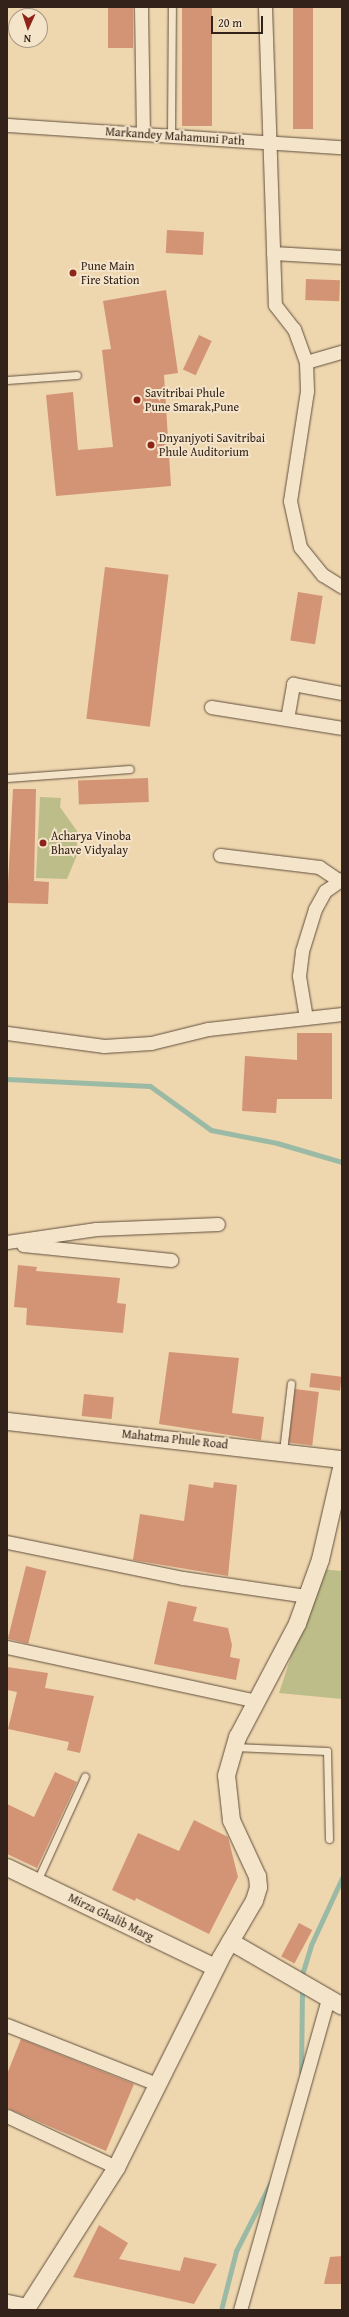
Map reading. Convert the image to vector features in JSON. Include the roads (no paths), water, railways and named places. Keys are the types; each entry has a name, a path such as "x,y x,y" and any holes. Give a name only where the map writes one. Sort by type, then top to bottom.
{"street":[{"path":"140,7 142,134"},
{"path":"265,7 268,142 275,305 294,329 306,362 306,391 290,501 300,547 323,575 342,587"},
{"name":"Markandey Mahamuni Path","path":"7,125 342,147"},
{"path":"273,253 342,258"},
{"path":"306,362 342,352"},
{"path":"287,719 293,684 342,693"},
{"path":"211,706 342,728"},
{"path":"220,855 319,867 340,879 325,891 315,909 302,951 299,976 306,1018"},
{"path":"7,1033 104,1046 151,1043 208,1029 342,1014"},
{"path":"7,1243 96,1229 218,1224"},
{"path":"7,1243 171,1260"},
{"name":"Mahatma Phule Road","path":"7,1421 283,1451 342,1459"},
{"path":"7,2301 27,2308 116,2167 159,2085 215,1967 258,1888 231,1820 226,1775 234,1748 256,1701 275,1669 320,1559 342,1464"},
{"path":"7,1542 183,1578 306,1596"},
{"path":"7,1647 256,1701"},
{"name":"Mirza Ghalib Marg","path":"7,1867 215,1967"},
{"path":"230,1941 311,1990 335,2002 240,2310"},
{"path":"7,2025 159,2085"},
{"path":"7,2116 116,2167"}],"lane":[{"path":"171,136 172,7"},
{"path":"7,380 77,375"},
{"path":"7,778 130,769"},
{"path":"283,1451 291,1383"},
{"path":"234,1748 327,1752 329,1839"},
{"path":"36,1882 85,1776"}],"waterway":[{"path":"7,1079 150,1086 211,1130 277,1143 342,1162"},
{"path":"301,1978 311,1945 342,1878"},
{"path":"301,2072 302,1986"},
{"path":"221,2310 236,2251 270,2184"}],"place":[{"name":"Pune Main Fire Station","path":"73,273"},
{"name":"Savitribai Phule Pune Smarak,Pune","path":"137,400"},
{"name":"Dnyanjyoti Savitribai Phule Auditorium","path":"151,445"},
{"name":"Acharya Vinoba Bhave Vidyalay","path":"43,843"}]}
